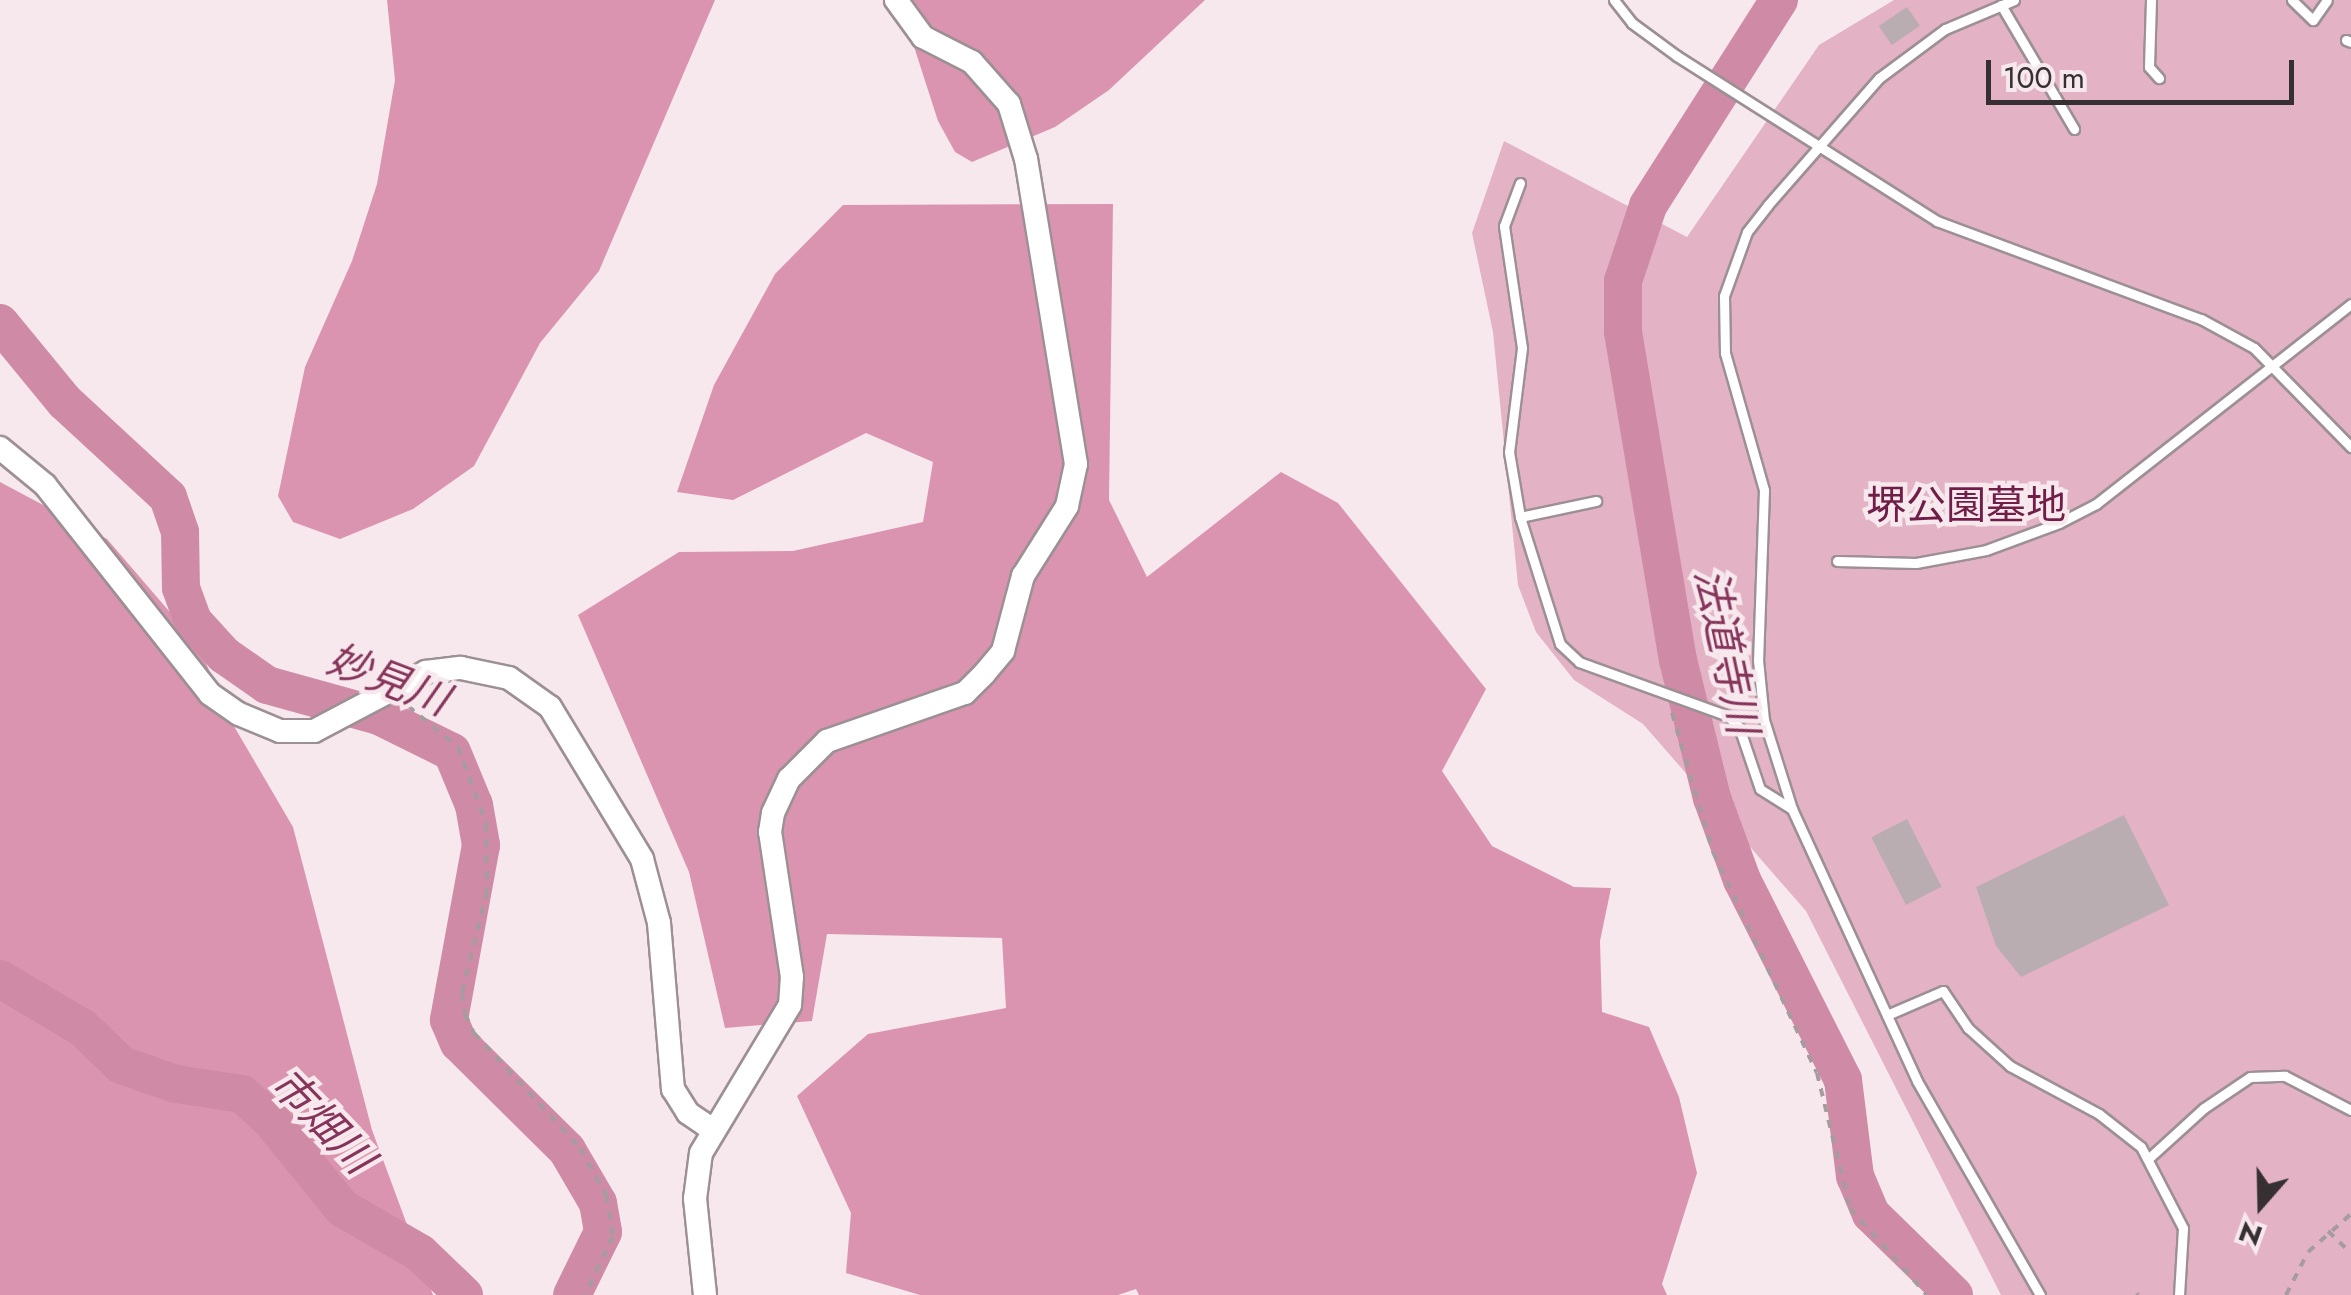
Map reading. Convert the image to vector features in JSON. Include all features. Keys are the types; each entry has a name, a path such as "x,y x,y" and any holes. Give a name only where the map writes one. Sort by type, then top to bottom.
{"street":[{"path":"705,1295 696,1199 702,1153 768,1052 790,1005 792,976 770,832 790,779 826,742 965,694 984,674 1004,651 1023,576 1067,506 1076,464 1026,159 1009,104 972,62 923,37 896,0"},
{"path":"0,448 45,486 210,694 280,730 314,731 426,672 486,670 550,706 642,860 659,923 673,1090 688,1113 714,1130"}],"lane":[{"path":"1614,0 1632,23 1677,56 1971,238 2201,318 2274,366 2351,447"},
{"path":"2014,0 1945,29 1879,78 1747,232 1724,296 1728,368 1764,490 1756,616 1764,720 1792,809 1886,1015 2040,1295"},
{"path":"2151,0 2149,67 2160,78"},
{"path":"2292,0 2313,20 2327,0"},
{"path":"2002,5 2074,130"},
{"path":"1520,183 1504,226 1519,295 1522,348 1509,452 1520,517 1560,644 1579,662 1670,698 1715,710 1739,728 1760,789 1792,809"},
{"path":"1837,561 1933,560 1986,550 2059,523 2096,504 2351,304"},
{"path":"1520,517 1596,501"},
{"path":"1886,1015 1943,990 1968,1028 2010,1066 2100,1114 2149,1158 2184,1228 2180,1295"},
{"path":"2149,1158 2204,1108 2250,1077 2285,1076 2351,1110"}],"path":[{"path":"382,694 450,738 471,772 490,859 462,994 465,1014 474,1033 580,1148 601,1184 613,1236 585,1295"},
{"path":"1670,698 1712,852 1817,1073 1850,1208 1927,1295"},
{"path":"2286,1295 2304,1258 2328,1231 2351,1214"},
{"path":"2328,1231 2348,1250"},
{"path":"2295,1254 2304,1258"}],"green space":[{"name":"堺公園墓地","path":"1894,0 2351,0 2351,1295 2001,1295 1806,911 1643,724 1574,680 1536,632 1518,585 1493,332 1472,233 1504,141 1687,237 1819,45"}],"shaded area":[{"path":"387,0 715,0 599,271 540,343 474,466 413,509 340,539 293,522 278,496 305,367 352,261 377,184 395,80"},
{"path":"899,0 1205,0 1109,90 1055,127 972,162 955,152 938,121"},
{"path":"1113,204 1109,500 1147,577 1281,472 1338,503 1486,689 1442,771 1492,846 1574,887 1611,888 1600,941 1602,1012 1649,1027 1679,1097 1697,1173 1662,1284 1667,1295 1139,1295 1136,1289 1118,1295 920,1295 846,1273 851,1213 797,1096 868,1034 1006,1008 1002,938 827,934 812,1021 725,1028 689,872 578,615 679,552 793,551 923,522 933,462 866,433 733,500 677,492 714,385 775,274 843,205"},
{"path":"0,482 107,539 199,646 228,716 293,827 372,1130 433,1295 0,1295"}],"building":[{"path":"1907,7 1920,26 1892,45 1879,26"},
{"path":"2124,815 2169,905 2021,977 1996,946 1976,887"},
{"path":"1907,819 1942,887 1906,905 1871,837"}],"waterway":[{"name":"法道寺川","path":"1779,0 1648,206 1623,281 1623,332 1678,660 1712,798 1742,880 1843,1080 1855,1176 1871,1214 1954,1295"},
{"name":"妙見川","path":"0,323 65,402 168,497 180,532 181,588 193,621 224,655 267,685 379,716 452,752 474,805 481,845 449,1020 459,1043 567,1150 598,1203 603,1232 572,1295"},
{"name":"市畑川","path":"0,979 83,1028 121,1065 176,1084 242,1094 270,1119 342,1208 420,1253 464,1295"}]}
